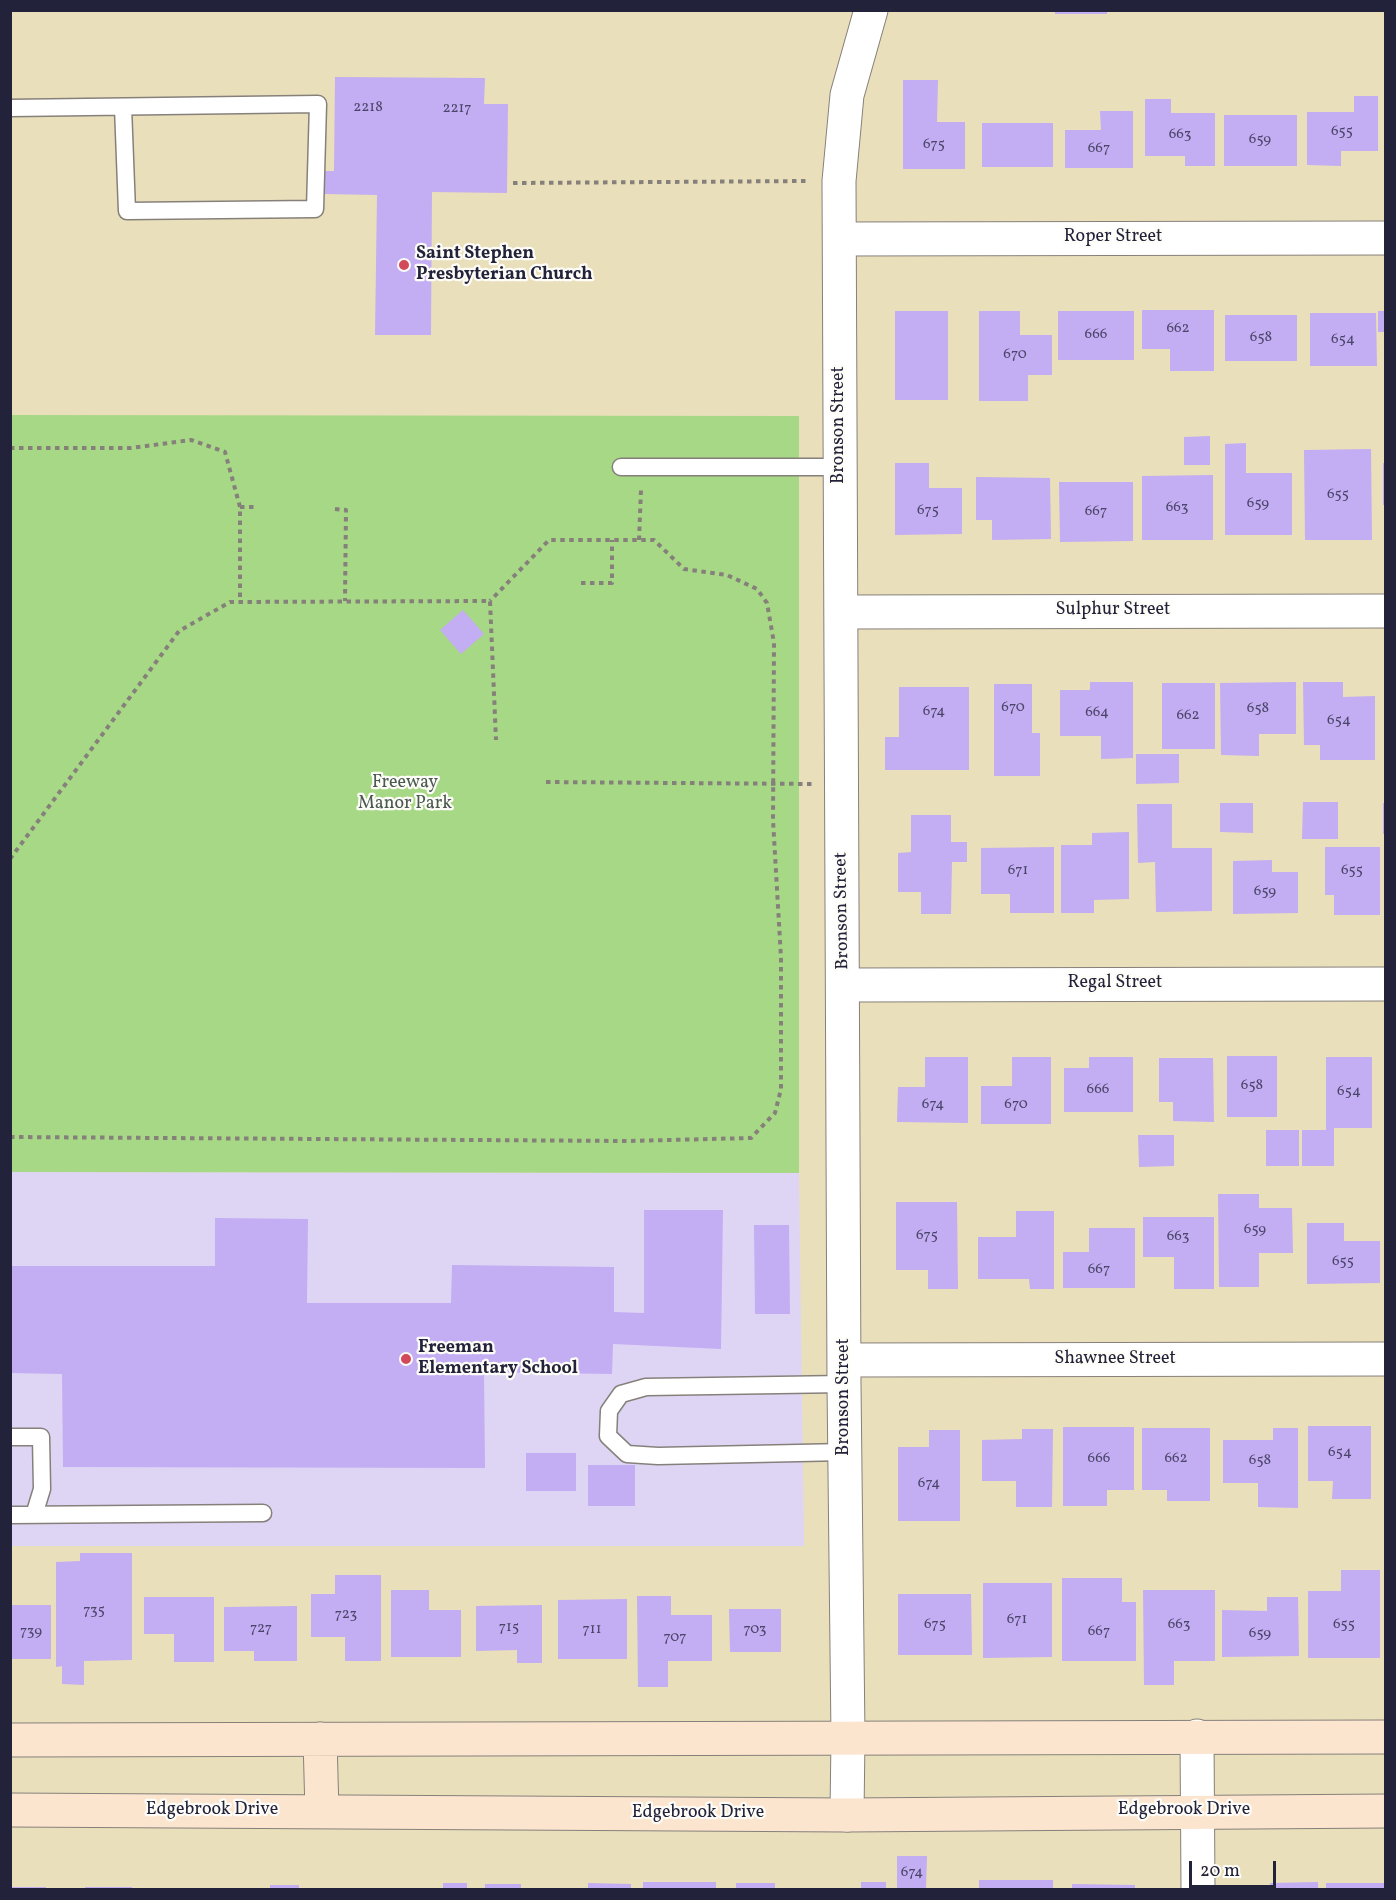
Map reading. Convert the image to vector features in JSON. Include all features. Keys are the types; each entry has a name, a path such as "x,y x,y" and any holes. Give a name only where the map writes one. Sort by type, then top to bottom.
{"main road":[{"path":"10,1740 1386,1737"},
{"path":"320,1739 322,1812"},
{"name":"Edgebrook Drive","path":"10,1810 847,1815 1386,1811"}],"street":[{"name":"Bronson Street","path":"847,1815 839,181 847,95 871,10"},
{"name":"Roper Street","path":"840,239 1386,238"},
{"name":"Sulphur Street","path":"841,612 1386,610"},
{"name":"Regal Street","path":"844,985 1386,984"},
{"name":"Shawnee Street","path":"844,1372 1386,1359"},
{"path":"1197,1737 1198,1890"}],"lane":[{"path":"10,108 123,106 318,104 315,209 127,211 123,106"},
{"path":"621,467 840,467"},
{"path":"844,1372 646,1387 621,1394 609,1411 609,1436 627,1454 658,1456 845,1452"},
{"path":"10,1437 41,1437 42,1489 34,1515"},
{"path":"10,1515 263,1513"}],"path":[{"path":"513,183 839,181"},
{"path":"10,448 131,448 191,440 225,452 240,507 240,602"},
{"path":"639,540 642,467"},
{"path":"240,507 256,507"},
{"path":"335,509 346,510 345,601"},
{"path":"10,859 179,631 230,602 490,601 549,540 654,540 684,569 727,575 757,589 767,603 774,643 773,820 781,958 781,1089 775,1113 751,1138 627,1141 10,1137"},
{"path":"581,583 612,584 612,540"},
{"path":"490,601 496,740"},
{"path":"546,782 842,784"}],"shaded area":[{"name":"Freeman Elementary School","path":"11,1172 799,1173 804,1546 11,1546"}],"green space":[{"name":"Freeway Manor Park","path":"11,415 799,416 799,1173 11,1172"}],"building":[{"path":"1055,10 1107,10 1107,14 1055,14"},
{"name":"Saint Stephen Presbyterian Church","path":"335,77 485,78 484,104 508,104 507,193 432,192 431,335 375,335 377,195 324,194 324,171 334,171"},
{"path":"903,80 938,80 937,122 965,122 965,169 903,169"},
{"path":"1354,96 1378,96 1378,151 1341,151 1341,166 1307,165 1307,112 1354,112"},
{"path":"1145,99 1171,99 1171,113 1215,113 1215,166 1185,166 1185,156 1145,156"},
{"path":"1100,111 1133,111 1133,168 1065,168 1065,130 1101,130"},
{"path":"1224,115 1297,115 1297,166 1224,166"},
{"path":"982,123 1053,123 1053,167 982,167"},
{"path":"1142,310 1214,310 1214,371 1170,371 1170,349 1142,349"},
{"path":"895,311 948,311 948,400 895,400"},
{"path":"979,311 1020,311 1020,335 1052,335 1052,375 1028,375 1028,401 979,401"},
{"path":"1058,311 1134,311 1134,360 1058,360"},
{"path":"1378,311 1386,311 1386,332 1378,332"},
{"path":"1310,313 1376,313 1377,366 1310,366"},
{"path":"1225,315 1297,315 1297,361 1225,361"},
{"path":"1210,436 1210,465 1184,465 1184,437"},
{"path":"1246,443 1246,473 1292,473 1292,535 1225,535 1225,444"},
{"path":"1371,449 1372,540 1305,540 1304,450"},
{"path":"895,463 929,463 929,488 962,488 962,534 895,535"},
{"path":"1383,463 1386,463 1386,505 1383,505"},
{"path":"1213,475 1213,540 1142,540 1142,476"},
{"path":"976,477 1050,478 1051,539 992,540 992,520 976,520"},
{"path":"1059,482 1133,482 1133,541 1060,542"},
{"path":"463,610 484,634 461,654 440,630"},
{"path":"1090,682 1133,682 1133,758 1101,759 1101,736 1060,736 1060,690 1090,690"},
{"path":"1296,682 1296,734 1259,734 1259,756 1221,755 1220,683"},
{"path":"1303,682 1343,682 1343,697 1375,696 1375,760 1320,760 1320,745 1304,745"},
{"path":"1162,683 1215,683 1215,749 1162,749"},
{"path":"994,684 1032,684 1032,733 1040,733 1040,776 994,776"},
{"path":"899,687 969,687 969,770 885,770 885,737 899,737"},
{"path":"1136,754 1179,754 1179,783 1136,784"},
{"path":"1303,802 1338,802 1338,839 1302,839"},
{"path":"1220,803 1253,803 1253,833 1220,832"},
{"path":"1383,803 1386,803 1386,834 1383,834"},
{"path":"1137,804 1172,804 1172,848 1212,848 1212,911 1156,912 1155,862 1138,863"},
{"path":"911,815 951,815 951,842 967,842 967,862 952,862 951,914 921,914 921,892 898,892 898,853 911,852"},
{"path":"1129,832 1129,899 1094,900 1094,913 1061,913 1061,845 1092,845 1092,833"},
{"path":"1054,847 1054,913 1010,913 1010,894 981,894 981,848"},
{"path":"1325,847 1380,847 1380,915 1334,915 1334,895 1325,895"},
{"path":"1272,860 1272,872 1298,872 1298,913 1233,914 1233,861"},
{"path":"1227,1056 1277,1056 1277,1117 1227,1117"},
{"path":"925,1057 968,1057 968,1123 897,1122 898,1087 925,1087"},
{"path":"1012,1057 1051,1057 1051,1124 981,1124 981,1086 1012,1086"},
{"path":"1089,1057 1133,1057 1133,1112 1064,1112 1064,1068 1089,1068"},
{"path":"1326,1057 1372,1057 1372,1128 1334,1128 1334,1166 1302,1166 1302,1130 1326,1130"},
{"path":"1159,1058 1213,1058 1214,1122 1173,1121 1173,1102 1159,1102"},
{"path":"1266,1130 1299,1130 1299,1166 1266,1166"},
{"path":"1138,1135 1174,1135 1174,1166 1139,1167"},
{"path":"1218,1194 1259,1194 1259,1208 1292,1208 1293,1253 1259,1253 1259,1287 1219,1287"},
{"path":"896,1202 957,1202 958,1289 928,1289 928,1270 896,1270"},
{"path":"644,1210 723,1210 721,1349 613,1344 612,1374 484,1372 485,1468 63,1467 62,1374 10,1373 10,1266 215,1266 215,1218 308,1219 307,1303 451,1303 452,1265 614,1267 614,1312 644,1313"},
{"path":"1016,1211 1054,1211 1054,1289 1030,1289 1029,1279 978,1279 978,1237 1016,1237"},
{"path":"1143,1217 1214,1217 1214,1289 1174,1289 1174,1257 1143,1257"},
{"path":"1307,1223 1344,1223 1344,1241 1380,1241 1380,1283 1307,1284"},
{"path":"754,1225 789,1225 790,1314 755,1314"},
{"path":"1089,1228 1135,1228 1135,1288 1063,1288 1063,1252 1089,1252"},
{"path":"1308,1426 1371,1426 1371,1499 1332,1499 1333,1481 1308,1481"},
{"path":"1063,1427 1134,1427 1134,1490 1107,1490 1107,1506 1063,1506"},
{"path":"1142,1428 1210,1428 1210,1501 1167,1501 1167,1490 1142,1490"},
{"path":"1273,1428 1298,1428 1298,1508 1258,1507 1258,1483 1223,1483 1223,1440 1273,1440"},
{"path":"1022,1429 1053,1429 1052,1507 1016,1507 1016,1481 982,1481 982,1440 1022,1439"},
{"path":"929,1430 960,1430 960,1521 898,1521 898,1447 929,1447"},
{"path":"526,1453 576,1453 576,1491 526,1491"},
{"path":"588,1465 635,1465 635,1506 588,1506"},
{"path":"80,1553 132,1553 132,1660 84,1661 84,1685 62,1684 62,1666 56,1667 56,1562 80,1561"},
{"path":"1341,1570 1380,1570 1380,1658 1308,1658 1308,1591 1341,1591"},
{"path":"335,1575 381,1575 381,1661 345,1661 345,1637 311,1637 311,1594 335,1594"},
{"path":"1062,1578 1122,1578 1122,1602 1136,1602 1136,1661 1062,1661"},
{"path":"983,1583 1052,1583 1052,1657 983,1658"},
{"path":"391,1590 429,1590 429,1610 461,1610 461,1657 391,1657"},
{"path":"1143,1590 1215,1590 1215,1661 1174,1661 1174,1685 1144,1685"},
{"path":"898,1594 971,1594 972,1655 898,1655"},
{"path":"637,1596 671,1596 671,1615 712,1615 712,1661 668,1661 668,1687 638,1687"},
{"path":"144,1597 214,1597 214,1662 174,1662 174,1634 144,1634"},
{"path":"1267,1597 1298,1597 1299,1656 1222,1657 1222,1610 1267,1611"},
{"path":"627,1599 627,1659 558,1659 558,1600"},
{"path":"10,1605 51,1605 51,1659 10,1659"},
{"path":"542,1605 542,1663 517,1663 517,1650 476,1651 476,1606"},
{"path":"297,1606 297,1661 254,1661 254,1651 224,1651 224,1607"},
{"path":"729,1609 781,1609 781,1652 730,1652"},
{"path":"897,1856 927,1856 926,1890 897,1890"},
{"path":"979,1880 1053,1880 1053,1890 979,1890"},
{"path":"643,1882 716,1882 716,1890 643,1890"},
{"path":"861,1882 886,1882 886,1890 861,1890"},
{"path":"1318,1882 1318,1890 1270,1890 1270,1883"},
{"path":"443,1883 467,1883 467,1890 443,1890"},
{"path":"588,1883 631,1884 631,1890 588,1890"},
{"path":"736,1883 775,1883 775,1890 736,1890"},
{"path":"1326,1883 1386,1883 1386,1890 1326,1890"},
{"path":"485,1884 521,1884 521,1890 485,1890"},
{"path":"1072,1884 1135,1885 1135,1890 1072,1890"},
{"path":"270,1885 299,1885 299,1890 270,1890"},
{"path":"10,1887 46,1887 46,1890 10,1890"},
{"path":"85,1887 132,1887 132,1890 85,1890"}],"place":[{"name":"Saint Stephen Presbyterian Church","path":"404,265"},
{"name":"Freeman Elementary School","path":"406,1359"}]}
